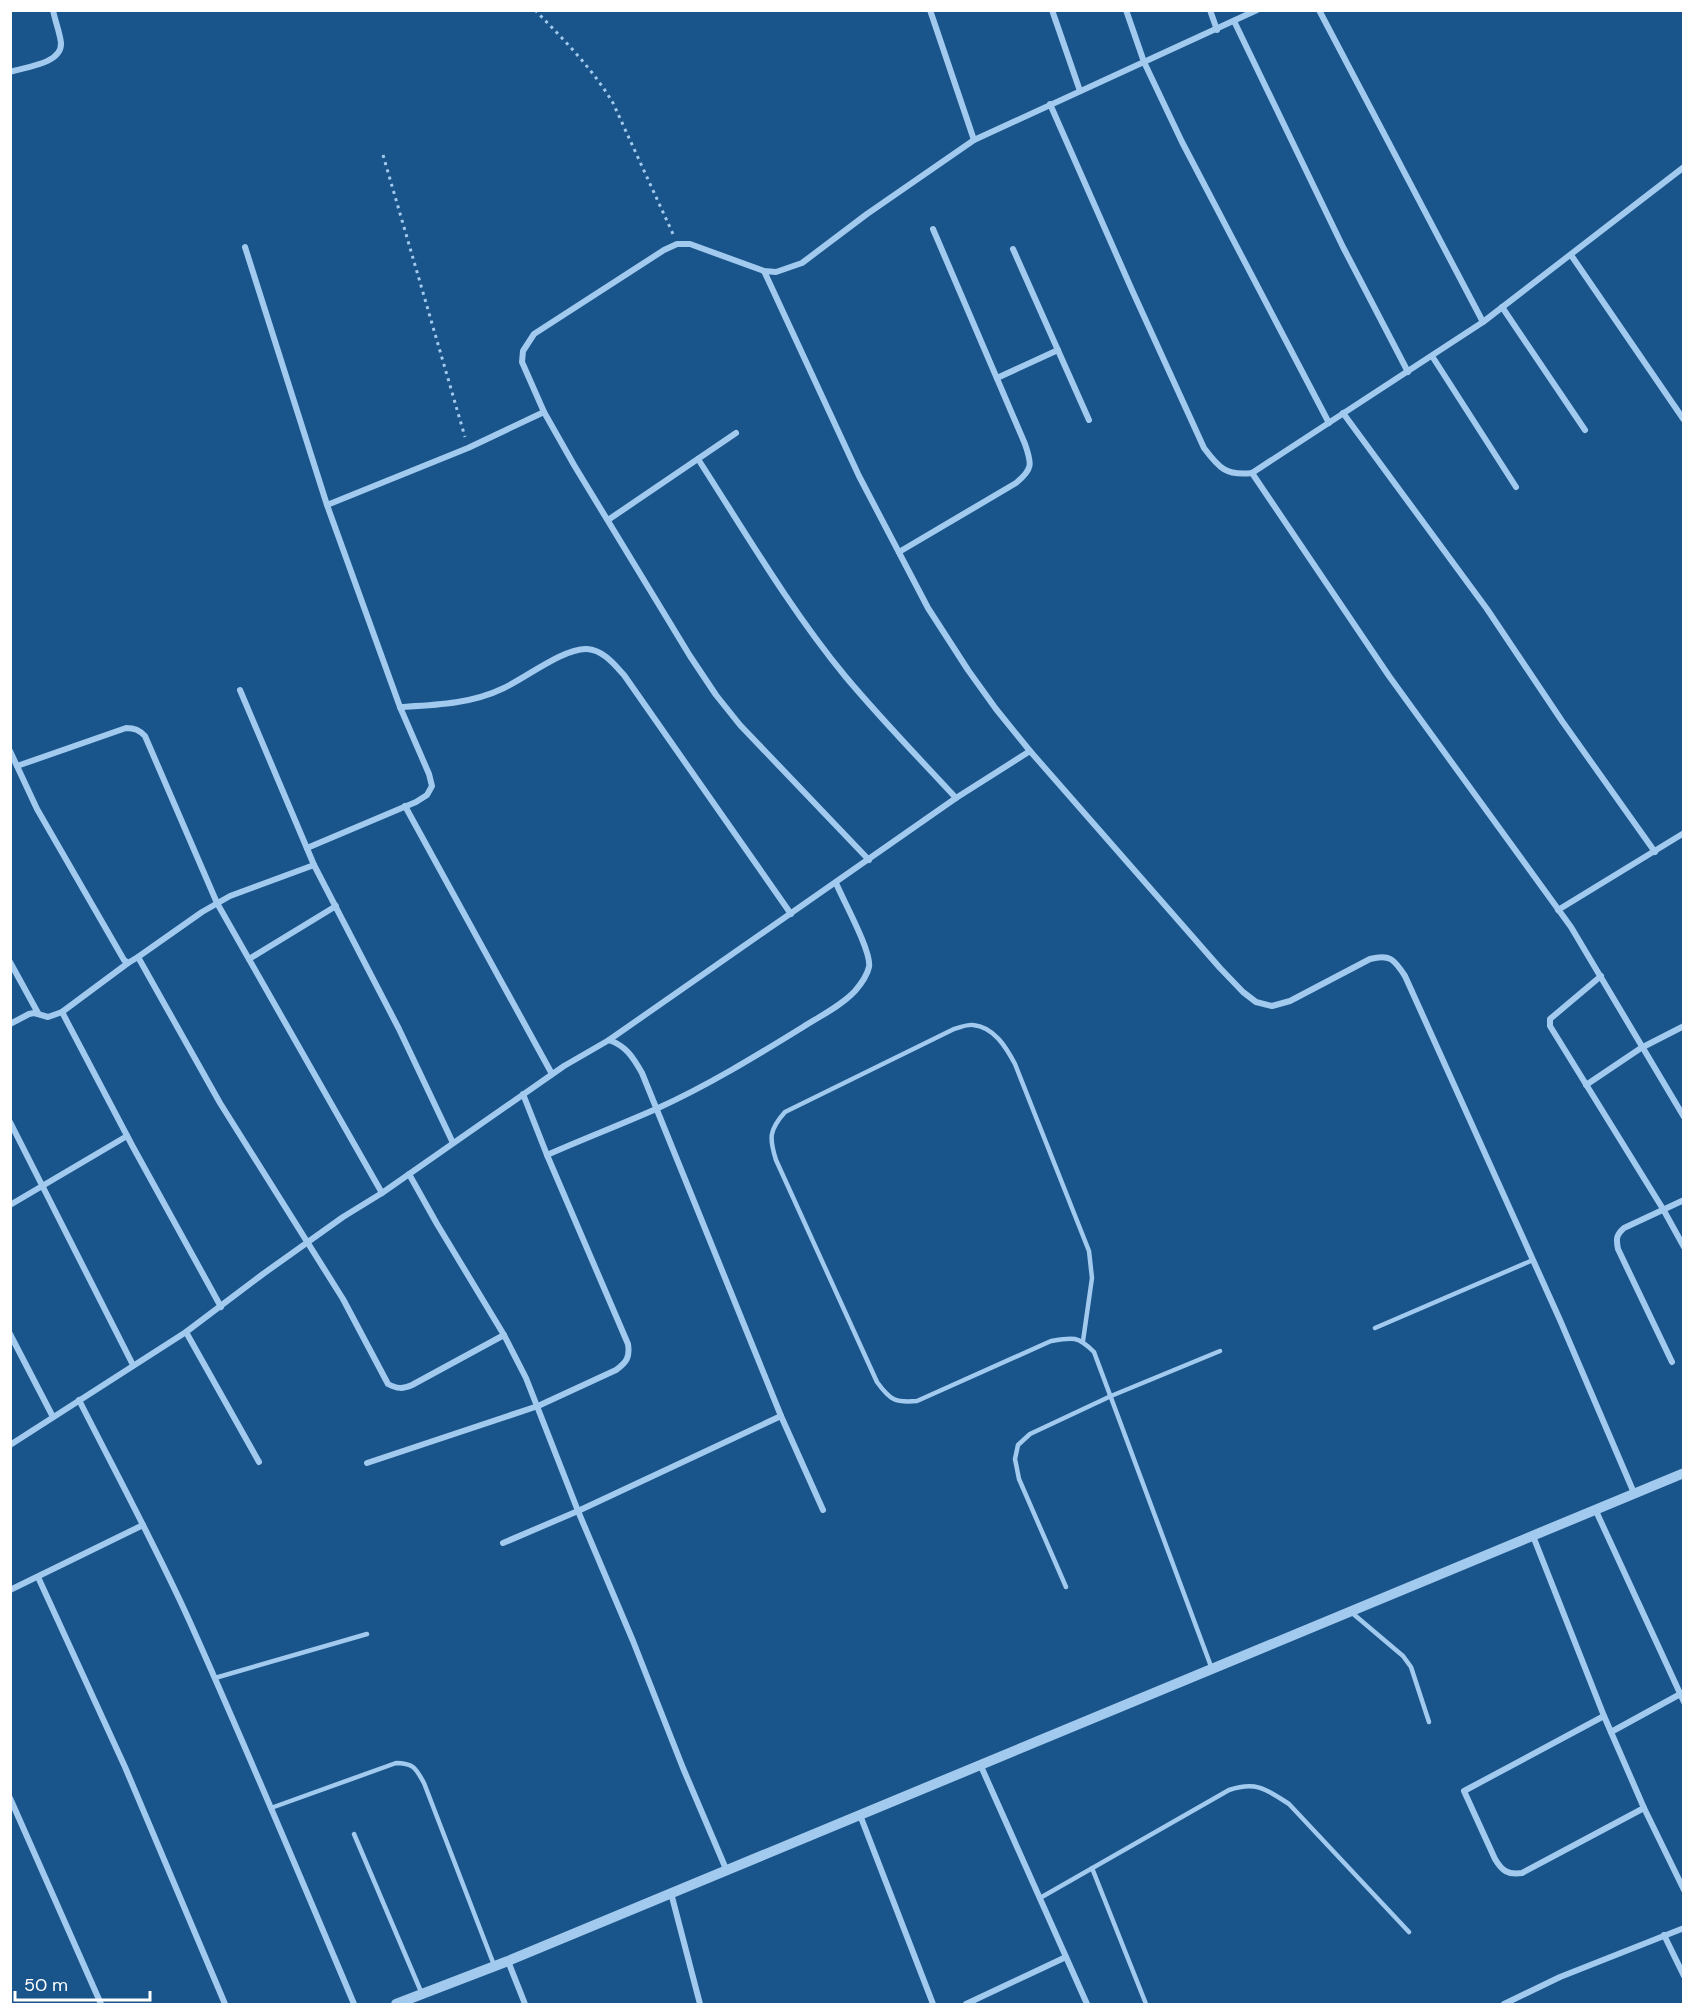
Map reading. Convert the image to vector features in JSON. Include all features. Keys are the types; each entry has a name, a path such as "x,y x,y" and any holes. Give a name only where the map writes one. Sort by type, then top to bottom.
{"street":[{"path":"10,72 51,60 60,51 61,44 53,10"},
{"path":"930,10 974,140"},
{"path":"1052,10 1080,91"},
{"path":"1126,10 1144,62 1206,188 1329,423"},
{"path":"1210,10 1217,30"},
{"path":"869,860 765,753 716,695 544,412 522,362 527,342 534,334 664,250 677,244 690,244 764,271 776,272 802,263 867,214 974,140 1257,10"},
{"path":"1319,10 1483,322"},
{"path":"1234,21 1343,247 1408,372"},
{"path":"1050,105 1204,448 1217,465 1236,475 1252,473 1483,322 1683,167"},
{"path":"899,552 1016,483 1028,473 1030,459 933,229"},
{"path":"245,247 327,505 400,707 432,786 426,795 405,806 307,848"},
{"path":"1013,249 1089,420"},
{"path":"1571,255 1683,420"},
{"path":"764,271 859,476 928,608 968,670 1030,751 1220,968 1256,1002 1272,1006 1290,1001 1370,959 1383,956 1395,962 1405,976 1635,1493"},
{"path":"1502,307 1585,430"},
{"path":"997,378 1058,350"},
{"path":"1432,356 1516,487"},
{"path":"327,505 468,448 544,412"},
{"path":"1343,413 1487,609 1562,721 1655,852"},
{"path":"608,520 736,433"},
{"path":"698,459 824,649 874,709 956,798"},
{"path":"1252,473 1389,676 1558,910 1601,976 1683,1117"},
{"path":"400,707 445,705 484,696 504,688 572,650 590,649 607,657 624,675 791,914"},
{"path":"240,690 314,865 399,1029 453,1143"},
{"path":"17,766 126,728 133,728 145,736 217,903 382,1193"},
{"path":"10,1445 186,1332 308,1242 552,1074 609,1040 956,798 1030,751"},
{"path":"10,752 38,809 124,960 128,963"},
{"path":"405,806 552,1074"},
{"path":"1558,910 1683,833"},
{"path":"10,1024 29,1014 38,1013 48,1017 62,1012 128,963 217,903 314,865"},
{"path":"546,1155 656,1109 714,1079 783,1040 855,991 864,980 870,966 868,952 836,883"},
{"path":"249,959 336,906"},
{"path":"138,957 220,1103 343,1299 388,1384 395,1388 412,1385 504,1335"},
{"path":"10,962 38,1013"},
{"path":"1601,976 1550,1019 1550,1026 1663,1209 1683,1247"},
{"path":"62,1012 221,1306"},
{"path":"1586,1085 1641,1048 1683,1026"},
{"path":"609,1040 621,1044 632,1055 642,1073 781,1416 823,1510"},
{"path":"367,1462 538,1406 616,1370 626,1362 630,1355 628,1344 546,1155 523,1094"},
{"path":"10,1122 133,1365"},
{"path":"10,1205 128,1136"},
{"path":"409,1174 522,1368 578,1511 726,1869"},
{"path":"1672,1362 1618,1249 1616,1239 1624,1228 1683,1200"},
{"path":"186,1332 259,1462"},
{"path":"10,1334 53,1417"},
{"path":"79,1400 143,1525 215,1678 354,2004"},
{"path":"503,1543 578,1511 781,1416"},
{"path":"396,2004 508,1961 1635,1493 1682,1476"},
{"path":"1596,1511 1682,1693 1683,1702"},
{"path":"10,1590 143,1525"},
{"path":"1533,1536 1604,1716 1683,1890"},
{"path":"38,1577 125,1767 225,2004"},
{"path":"1611,1732 1682,1693"},
{"path":"1604,1716 1464,1791 1495,1859 1502,1870 1512,1875 1522,1873 1644,1808"},
{"path":"980,1764 1087,2004"},
{"path":"10,1798 101,2004"},
{"path":"860,1814 933,2004"},
{"path":"671,1892 700,2004"},
{"path":"1504,2004 1560,1977 1683,1928"},
{"path":"1664,1935 1683,1976"},
{"path":"966,2004 1066,1957"},
{"path":"508,1961 525,2004"}],"lane":[{"path":"1083,1341 1092,1278 1089,1251 1015,1064 1003,1043 988,1030 973,1025 954,1029 785,1112 774,1125 770,1142 776,1160 877,1382 888,1398 902,1402 917,1401 1051,1341 1071,1337 1083,1341 1094,1352 1212,1669"},
{"path":"1375,1328 1533,1260"},
{"path":"1066,1587 1019,1479 1015,1459 1018,1445 1030,1434 1111,1396 1220,1352"},
{"path":"1352,1612 1403,1656 1411,1668 1429,1722"},
{"path":"215,1678 367,1634"},
{"path":"271,1808 396,1763 407,1763 416,1769 424,1783 494,1965"},
{"path":"1040,1898 1229,1790 1244,1785 1264,1789 1289,1804 1409,1932"},
{"path":"354,1834 422,1994"},
{"path":"1092,1868 1146,2004"}],"path":[{"path":"535,10 602,84 613,103 677,244"},
{"path":"383,155 468,448"}]}
